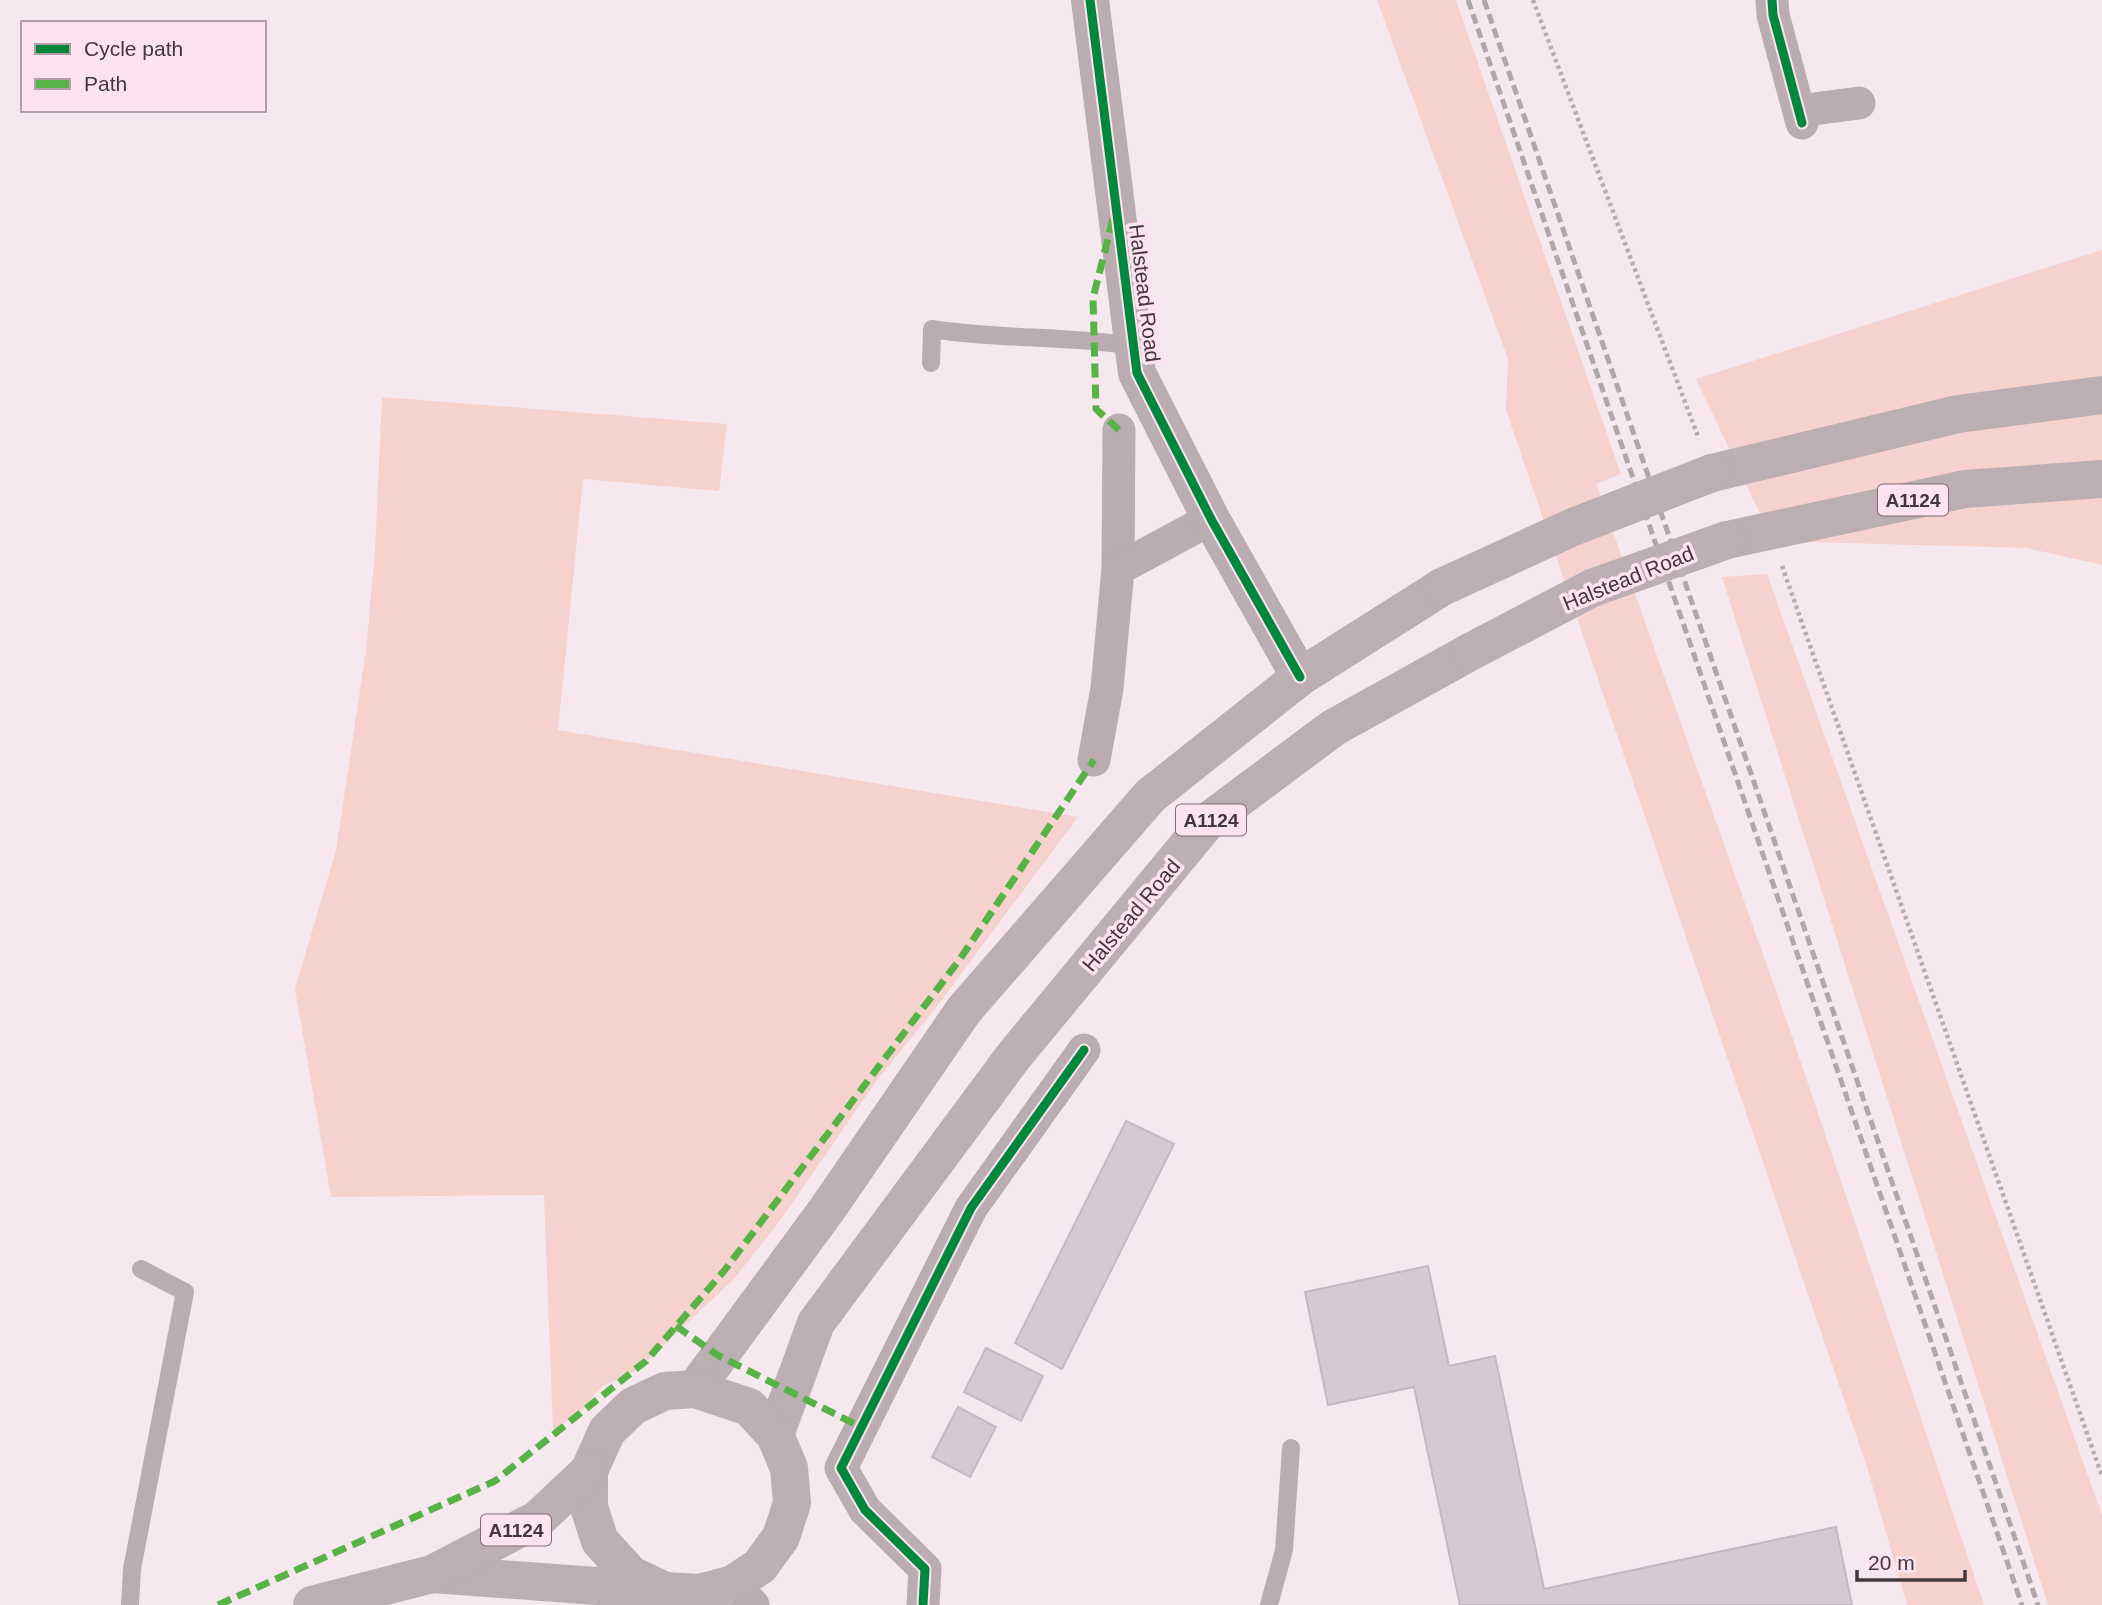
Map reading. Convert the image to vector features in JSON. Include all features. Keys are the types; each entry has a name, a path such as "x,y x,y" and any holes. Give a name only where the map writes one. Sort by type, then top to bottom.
{"main road":[{"name":"A1124","path":"695,1389 828,1208 964,1010 1150,796 1300,677 1442,587 1573,527 1712,473 1958,414 2102,395"},
{"name":"Halstead Road","path":"775,1435 816,1323 1013,1057 1207,822 1333,728 1469,652 1592,588 1727,540 1965,489 2102,479"},
{"path":"695,1389 749,1407 775,1435 789,1468 792,1503 781,1537 743,1595 665,1591 631,1575 600,1541 589,1507 589,1471 607,1431 633,1406 665,1391 695,1389"},
{"name":"A1124","path":"312,1605 432,1574 538,1520 589,1471"},
{"name":"A1124","path":"432,1574 665,1591"}],"street":[{"name":"Halstead Road","path":"1090,0 1136,373 1211,519 1300,677"},
{"path":"1772,0 1773,15 1800,117 1859,103"},
{"path":"1094,760 1107,688 1118,569 1119,430"},
{"path":"1118,569 1211,519"},
{"path":"923,1605 925,1569 865,1510 841,1468 971,1208 1084,1050"}],"lane":[{"path":"931,363 932,329 972,336 1094,340 1133,346"},
{"path":"130,1605 132,1569 185,1292 141,1269"},
{"path":"1269,1605 1284,1550 1291,1448"}],"path":[{"path":"1533,0 1712,473"},
{"path":"1786,578 2102,1476"}],"shaded area":[{"path":"1377,0 1456,0 1621,474 1596,484 1791,1033 1984,1605 1907,1605 1867,1467 1506,410 1508,359"},
{"path":"2102,250 2102,565 2027,548 1773,541 1696,379"},
{"path":"382,397 727,424 719,491 583,479 558,730 1078,817 935,1009 877,1080 782,1218 734,1279 637,1370 605,1385 594,1394 586,1407 553,1431 544,1195 331,1197 295,989 336,850 366,651 375,552"},
{"path":"1767,574 2102,1515 2102,1605 2048,1605 1722,577"}],"building":[{"path":"1126,1121 1174,1144 1062,1369 1015,1343"},
{"path":"1428,1266 1449,1366 1495,1356 1544,1589 1836,1527 1852,1605 1460,1605 1414,1387 1328,1405 1305,1292"},
{"path":"986,1348 1043,1376 1021,1421 964,1392"},
{"path":"958,1407 996,1427 970,1477 932,1457"}],"railway":[{"path":"1468,0 2022,1605"},
{"path":"1484,0 2038,1605"}],"marked path":[{"path":"1113,219 1093,298 1096,409 1119,430"},
{"path":"218,1605 495,1481 646,1361 724,1271 960,959 1094,760"},
{"path":"676,1326 719,1356 861,1427"}],"cycle path":[{"path":"1090,0 1137,373 1211,519 1300,677"},
{"path":"1772,0 1773,15 1802,123"},
{"path":"923,1605 925,1569 865,1510 841,1468 971,1208 1084,1050"}]}
